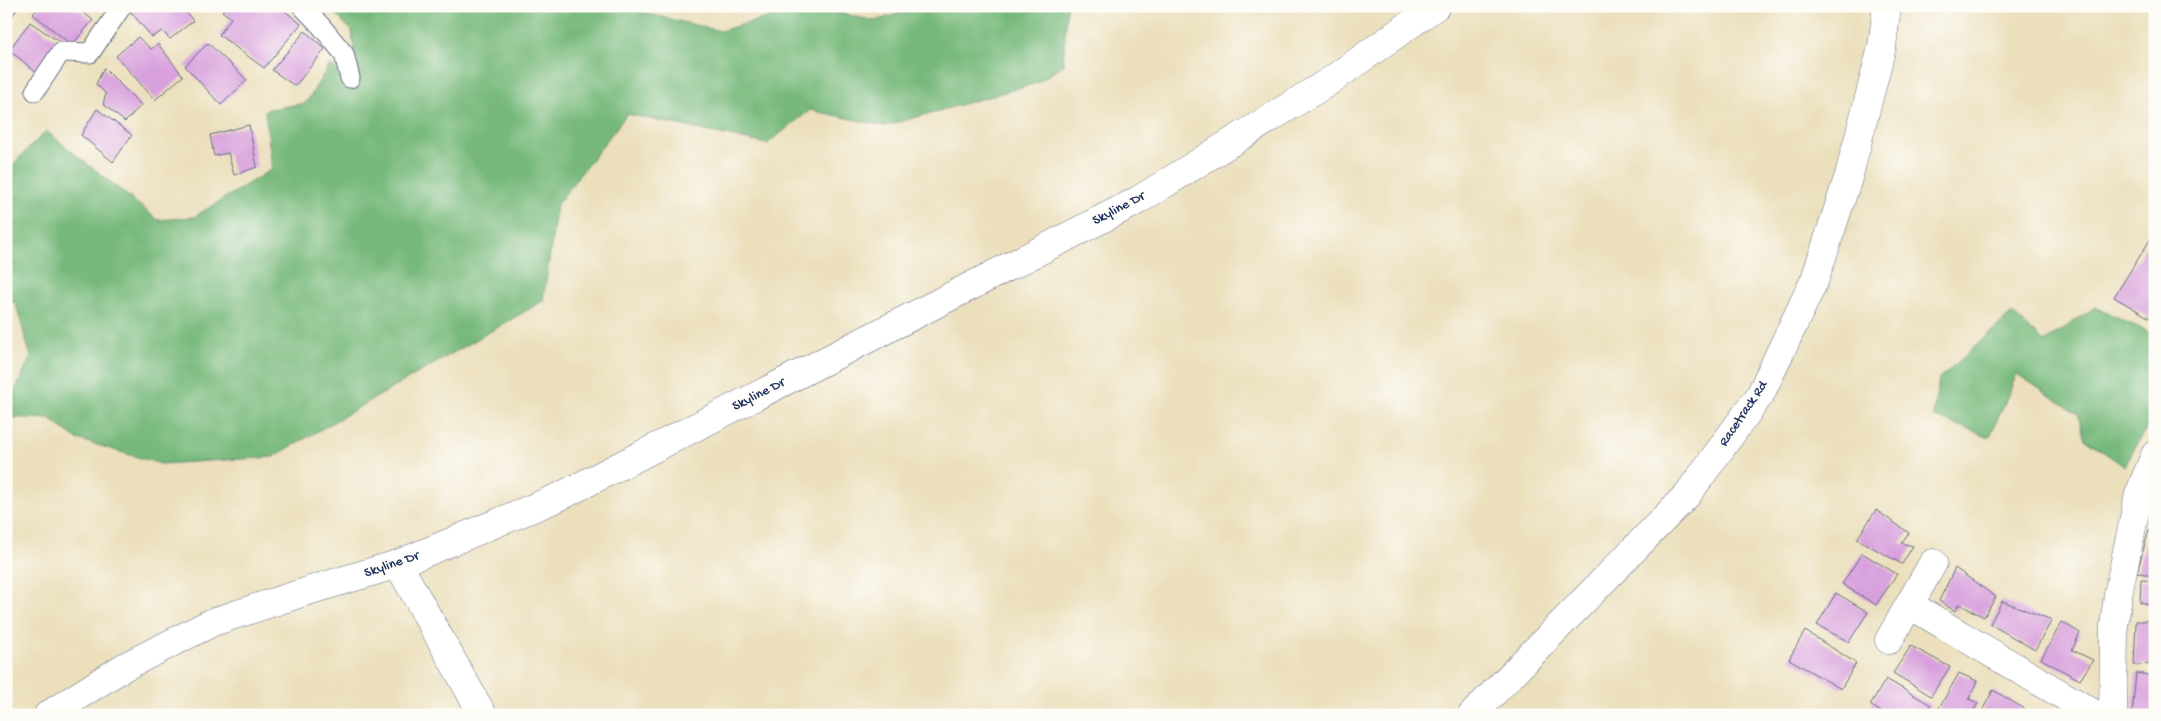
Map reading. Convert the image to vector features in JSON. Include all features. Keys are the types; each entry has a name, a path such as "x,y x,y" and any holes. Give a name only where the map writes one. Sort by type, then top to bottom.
{"street":[{"name":"Skyline Dr","path":"48,715 124,668 213,622 398,564 559,498 1137,201 1330,81 1436,6"},
{"name":"Racetrack Rd","path":"1472,715 1687,495 1760,395 1815,279 1822,260 1849,175 1882,47 1887,6"},
{"path":"2113,715 2114,627 2118,594 2138,494 2155,455"},
{"path":"1889,640 1933,563"},
{"path":"398,564 484,715"},
{"path":"1910,605 2096,715"}],"lane":[{"path":"35,91 62,52 90,53 122,6"},
{"path":"302,6 344,54 350,78"}],"green space":[{"path":"327,6 616,6 720,31 809,6 875,21 923,6 1067,6 1063,65 1037,83 885,126 810,110 767,144 627,114 557,204 543,301 273,457 161,464 77,439 50,419 6,417 6,409 31,357 15,302 6,302 6,164 12,165 46,131 158,220 194,217 272,169 265,110 306,103 330,64 358,89 352,31"},
{"path":"2095,307 2155,335 2155,413 2124,466 2085,439 2078,414 2017,374 1990,437 1933,416 1939,379 2012,313 2044,342"}],"building":[{"path":"6,6 19,7 6,24"},
{"path":"40,6 74,6 93,20 72,45 33,14"},
{"path":"138,6 182,6 193,21 170,39 162,31 152,37 130,11"},
{"path":"227,6 279,6 301,24 264,68 219,35 231,18 222,11"},
{"path":"30,22 61,43 37,73 9,50"},
{"path":"305,31 325,49 295,86 272,70"},
{"path":"138,37 151,49 158,44 183,76 155,100 116,56"},
{"path":"208,43 247,80 221,105 185,66"},
{"path":"104,68 141,105 125,122 103,104 106,94 96,84"},
{"path":"97,109 132,135 113,162 81,135"},
{"path":"249,125 257,167 234,175 228,153 214,156 210,135"},
{"path":"2155,232 2155,321 2114,297"},
{"path":"1876,510 1909,533 1901,543 1913,546 1902,564 1857,539"},
{"path":"2151,523 2155,524 2155,577 2137,572"},
{"path":"1862,553 1897,574 1876,605 1842,584"},
{"path":"1955,568 1996,597 1984,617 1959,604 1955,611 1939,601"},
{"path":"2141,579 2155,583 2155,606 2140,602"},
{"path":"1836,593 1868,612 1849,642 1817,625"},
{"path":"2002,601 2052,620 2035,650 1990,624"},
{"path":"2136,621 2155,621 2155,664 2134,665"},
{"path":"2062,622 2080,633 2072,650 2093,660 2080,680 2041,659"},
{"path":"1805,631 1856,663 1841,689 1789,659"},
{"path":"1911,646 1950,667 1931,696 1893,673"},
{"path":"1959,673 1977,681 1969,699 1978,703 1971,715 1935,715"},
{"path":"2136,673 2155,676 2155,715 2132,715"},
{"path":"1886,679 1931,705 1923,715 1886,715 1870,705"},
{"path":"1993,690 2023,708 2019,715 1980,715"}]}
